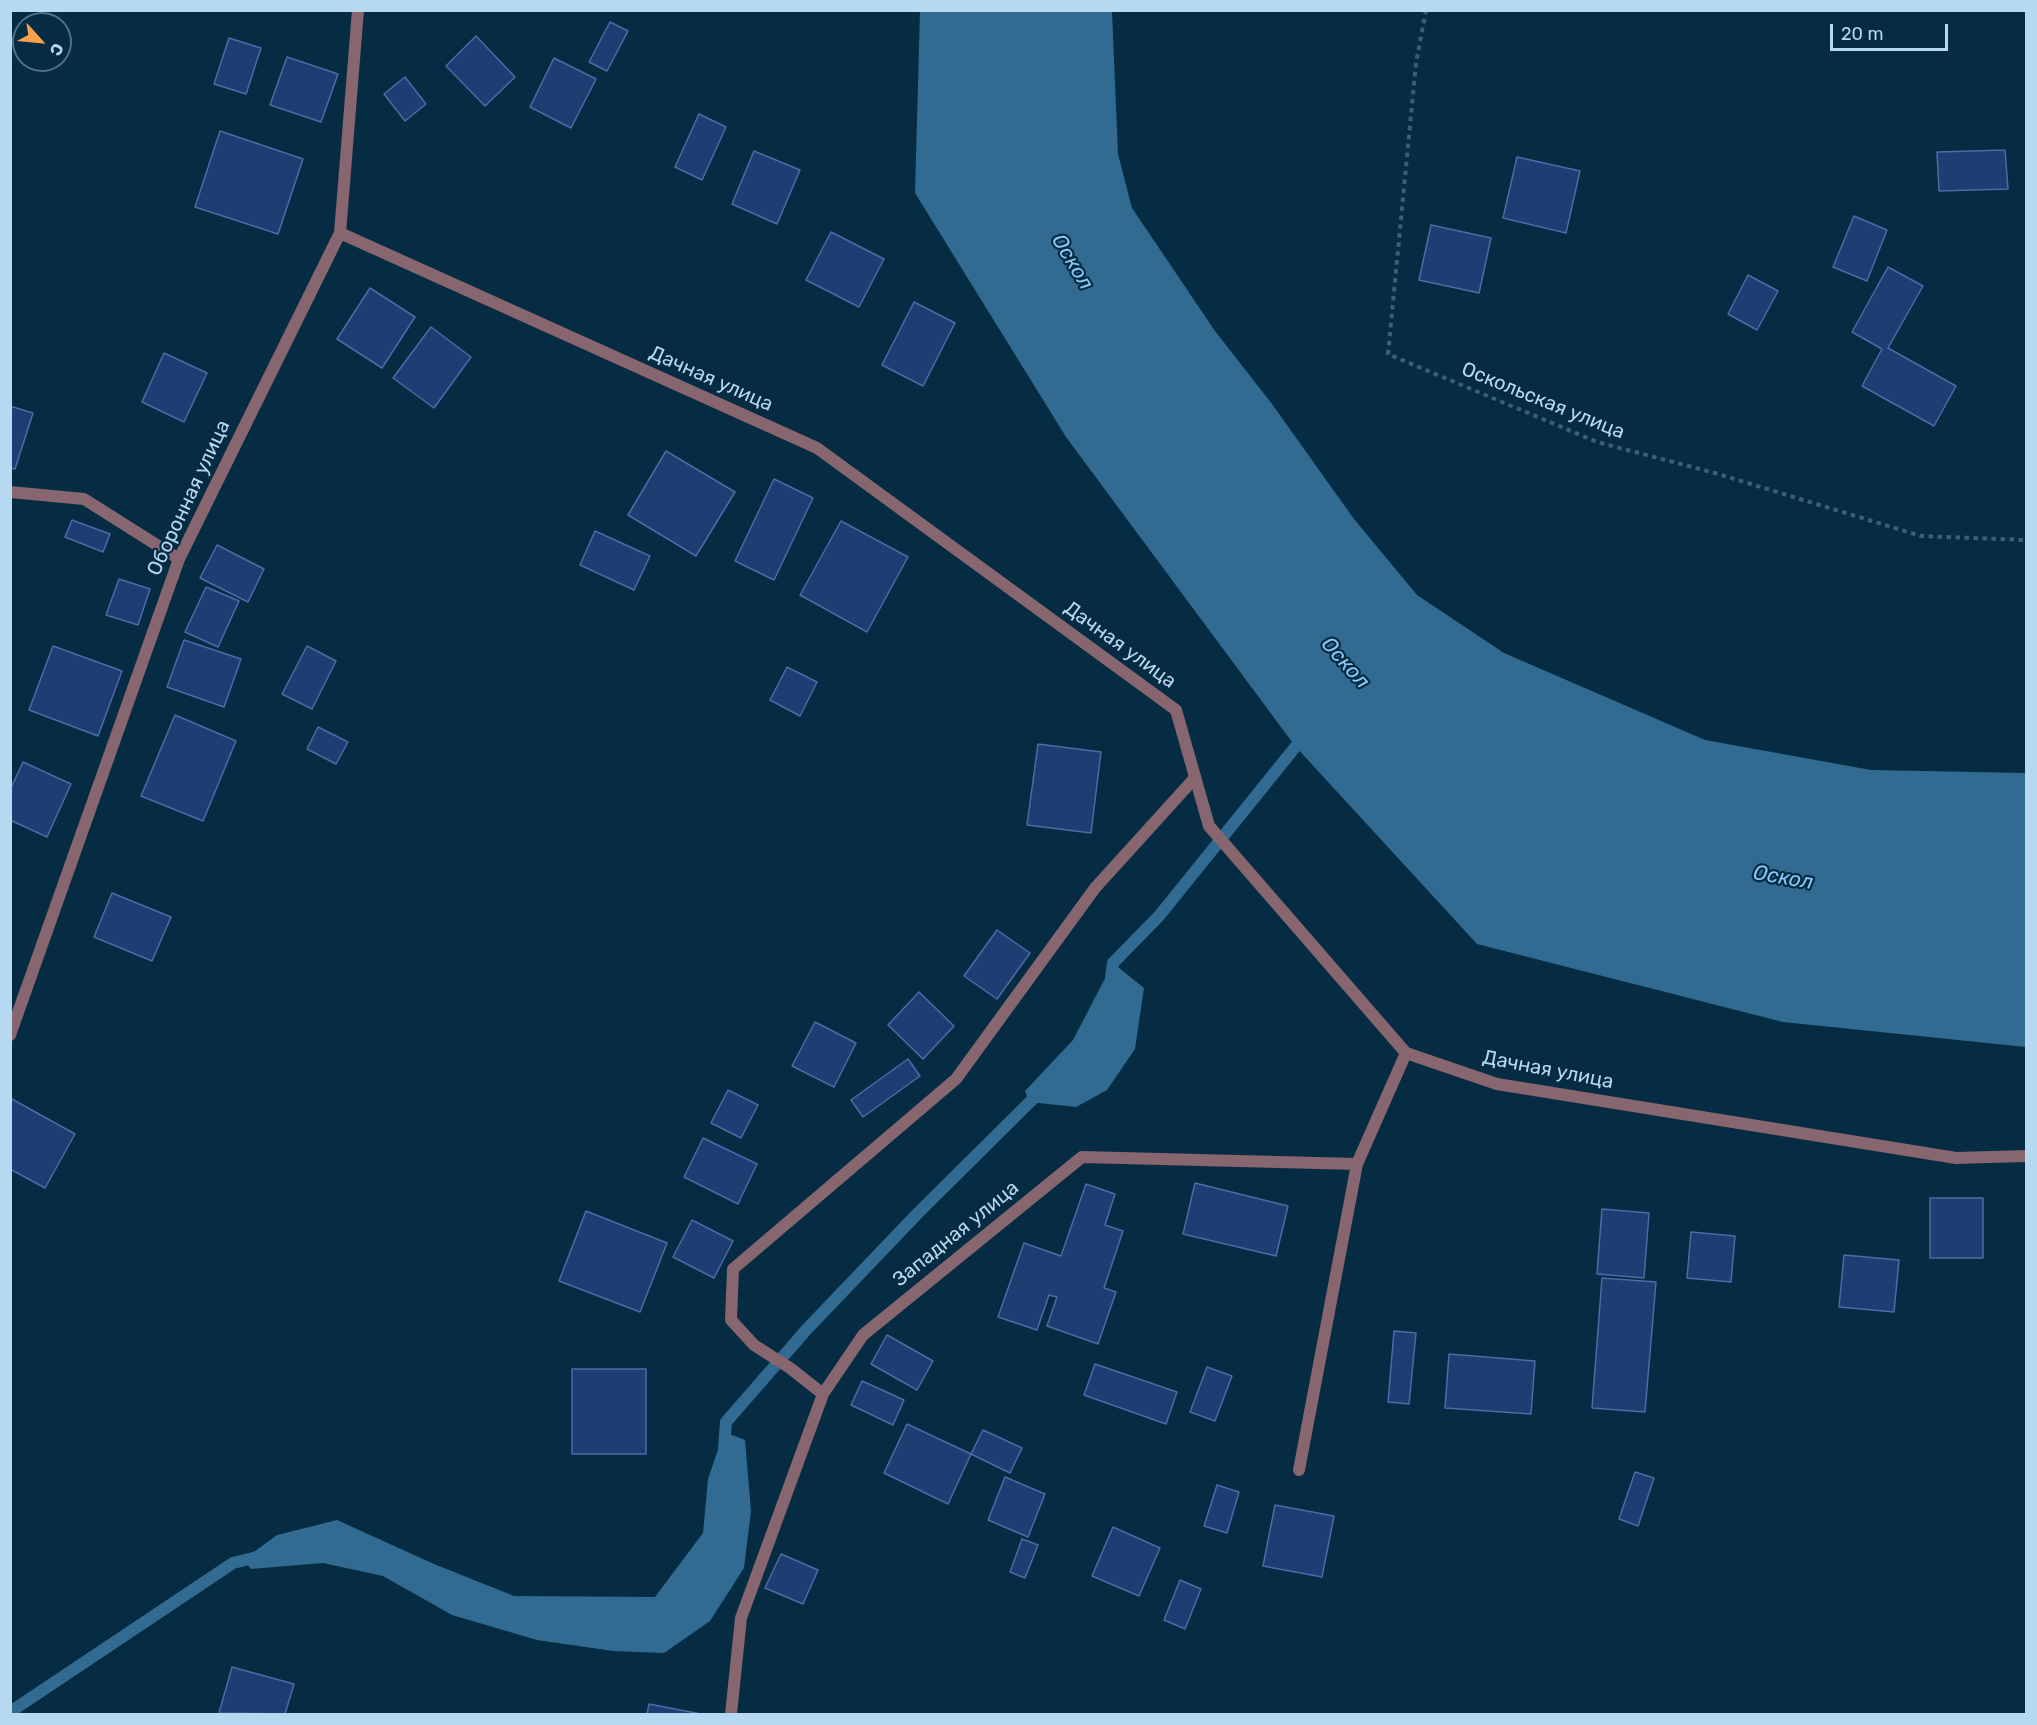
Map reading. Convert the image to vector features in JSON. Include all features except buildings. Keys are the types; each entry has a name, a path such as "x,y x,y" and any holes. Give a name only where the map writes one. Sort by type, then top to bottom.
{"street":[{"name":"Оборонная улица","path":"10,1035 179,559 340,233 358,10"},
{"name":"Дачная улица","path":"340,233 817,448 1176,710 1193,780 1209,826 1406,1053 1509,1086 1956,1158 2026,1156"},
{"path":"10,492 84,499 179,559"},
{"path":"823,1394 790,1368 754,1345 731,1320 733,1269 956,1079 1095,888 1193,780"},
{"path":"1299,1470 1357,1164 1406,1053"},
{"name":"Западная улица","path":"731,1714 741,1618 823,1394 863,1335 1082,1157 1357,1164"}],"path":[{"name":"Оскольская улица","path":"1426,10 1416,63 1388,354 1597,442 1715,473 1921,536 2026,540"}],"water":[{"name":"Оскол","path":"920,11 1112,11 1118,154 1132,208 1215,331 1272,404 1354,519 1417,595 1504,653 1705,740 1871,770 2026,773 2026,1047 1783,1022 1477,944 1295,746 1066,437 915,193"},
{"path":"1113,963 1144,988 1135,1049 1107,1090 1076,1107 1029,1102 1025,1091 1073,1040"},
{"path":"724,1432 745,1440 751,1511 744,1568 710,1621 664,1653 613,1651 537,1640 452,1615 383,1576 323,1563 251,1569 243,1560 277,1535 337,1520 434,1564 514,1596 655,1597 703,1533 708,1479"}],"waterway":[{"path":"1111,977 1113,963 1159,916 1305,735"},
{"path":"724,1448 726,1422 807,1329 918,1213 1041,1091"},
{"path":"10,1712 233,1563 257,1557"}]}
